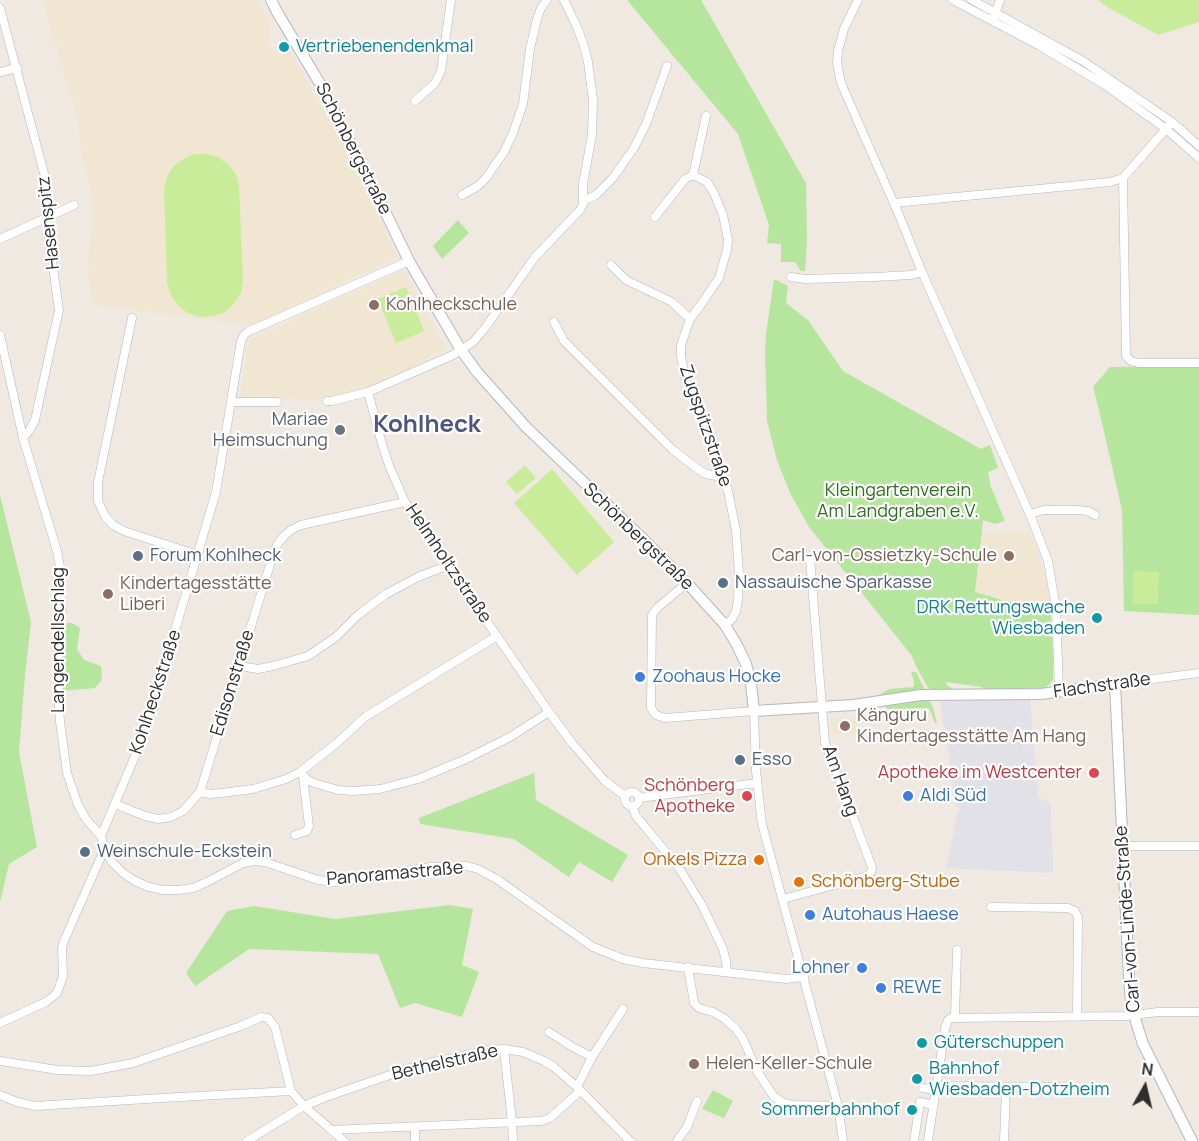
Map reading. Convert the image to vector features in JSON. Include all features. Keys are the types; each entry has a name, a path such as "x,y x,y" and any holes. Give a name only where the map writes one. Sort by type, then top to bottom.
{"street":[{"name":"Schönbergstraße","path":"271,0 325,92 409,261 461,350 477,372 526,427 641,537 687,584 733,637 746,664 751,684 762,824 838,1106 843,1141"},
{"path":"415,101 435,83 441,71 451,0"},
{"path":"462,195 478,186 486,178 504,152 513,133 523,104 530,49 537,19 547,0"},
{"path":"327,401 368,392 461,350 485,328 523,272 544,246 580,210 594,115 584,46 564,0"},
{"path":"858,0 840,39 838,72 845,94 1048,561 1056,608 1059,692"},
{"path":"952,0 994,17"},
{"path":"972,0 994,17 1199,146"},
{"path":"994,17 1000,0"},
{"name":"Hasenspitz","path":"0,8 45,177 46,218 59,310 35,420 23,438"},
{"path":"583,201 596,195 634,148 646,124 667,66"},
{"path":"0,72 17,68"},
{"path":"655,217 685,179 693,175 706,116"},
{"path":"894,203 1110,182 1123,178 1169,126"},
{"path":"1169,126 1199,158"},
{"name":"Zugspitzstraße","path":"693,175 707,183 714,193 723,215 728,240 719,278 690,319 681,345 681,366 716,451 731,502 736,531 738,600 732,618 724,625"},
{"path":"1123,178 1126,356 1137,363 1199,363"},
{"path":"0,239 74,205"},
{"name":"Kohlheckstraße","path":"101,836 144,735 216,492 241,341 244,335 409,261"},
{"path":"611,265 626,280 672,302 690,319"},
{"path":"791,277 805,279 874,277 911,275 922,272"},
{"path":"132,318 98,482 98,501 105,516 124,531 198,555"},
{"path":"554,322 564,341 688,464 706,474 724,476"},
{"name":"Langendellschlag","path":"0,335 23,438 55,542 60,567 62,598 58,638 58,689 67,773 78,805 86,819 101,836"},
{"name":"Helmholtzstraße","path":"368,392 390,468 405,502 572,743 605,781 625,796"},
{"path":"231,402 277,402"},
{"name":"Edisonstraße","path":"115,804 158,819 171,817 183,811 200,792 273,555 283,537 301,525 405,502"},
{"path":"1029,514 1044,510 1077,510 1088,511 1095,515"},
{"name":"Am Hang","path":"783,899 867,876 872,869 872,862 825,743 810,559"},
{"path":"239,666 249,669 273,666 308,656 336,637 358,615 386,594 418,577 449,566"},
{"path":"687,584 657,608 652,615 650,703 653,712 665,718 754,711"},
{"path":"200,792 221,794 253,789 301,774 365,717 497,636"},
{"name":"Flachstraße","path":"754,711 822,708 921,695 1059,692 1199,673"},
{"name":"Carl-von-Linde-Straße","path":"1115,684 1129,978 1134,1015 1143,1044 1192,1141"},
{"path":"301,774 308,780 324,786 352,791 380,789 434,773 494,746 549,712"},
{"path":"295,835 307,831 309,826 301,774"},
{"path":"639,798 757,783"},
{"path":"629,792 634,792 639,798 636,805 632,806 626,804 624,800 629,792"},
{"path":"632,806 636,816 679,868 702,905 723,949 727,972"},
{"name":"Panoramastraße","path":"101,836 104,850 123,873 149,887 163,890 193,888 243,863 254,861 265,862 318,880 333,882 430,867 467,866 493,877 579,938 606,953 623,959 786,979 804,977"},
{"path":"1122,846 1199,846"},
{"path":"0,1023 46,1002 57,993 63,976 64,941 104,850"},
{"path":"992,907 1068,908 1076,911 1078,916 1077,1016"},
{"path":"928,1141 936,1088 951,1019 957,950"},
{"path":"688,967 694,1003 699,1008 725,1019 740,1034 757,1071 778,1101 793,1105 838,1106"},
{"path":"332,1130 548,1119 579,1089 592,1057 623,1009"},
{"path":"951,1019 1199,1012"},
{"path":"0,1061 58,1070 91,1071 133,1063 261,1017 268,1018 275,1028 291,1091 304,1106 344,1141"},
{"path":"549,1032 592,1057"},
{"path":"504,1049 513,1141"},
{"name":"Bethelstraße","path":"247,1141 304,1106 416,1066 489,1050 504,1049 523,1052 544,1061 562,1074 630,1141"},
{"path":"1004,1141 1006,1087"},
{"path":"923,1088 1070,1088"},
{"path":"0,1095 35,1106 291,1091"},
{"path":"677,1141 687,1127 697,1101"},
{"path":"914,1141 920,1102 933,1105"},
{"path":"414,1126 416,1141"}],"shaded area":[{"path":"43,0 257,0 270,23 268,50 291,53 335,130 397,257 260,323 239,324 93,304 88,270 94,200 80,148 79,124"},
{"name":"Kohlheckschule","path":"403,270 445,349 407,370 361,389 325,398 240,399 248,340"},
{"name":"Carl-von-Ossietzky-Schule","path":"1030,532 1046,578 1050,606 1005,601 975,592 982,533"},
{"path":"1030,697 1038,797 1051,804 1053,873 946,868 959,807 955,806 941,702"},
{"name":"Känguru Kindertagesstätte Am Hang","path":"858,718 859,732 832,733 831,719"}],"green space":[{"path":"627,0 701,0 806,183 805,271 801,271 795,262 781,262 781,244 767,243 769,225 738,134"},
{"path":"1098,0 1199,0 1199,22 1158,35"},
{"path":"194,154 218,157 236,174 239,186 243,280 241,293 225,312 200,317 188,313 178,305 167,283 164,189 173,167"},
{"path":"458,220 469,233 442,259 433,246"},
{"name":"Kleingartenverein Am Landgraben e.V.","path":"774,279 788,286 786,303 808,320 843,371 981,449 990,445 998,468 988,472 991,487 1005,521 995,524 983,520 975,592 1005,601 1050,606 1053,679 1050,684 1044,688 984,690 982,687 946,682 953,689 929,689 912,656 809,527 791,495 777,460 767,421 765,351"},
{"path":"406,287 424,331 396,343 378,299"},
{"path":"1199,366 1199,615 1124,611 1122,510 1093,387 1110,367"},
{"path":"525,465 536,478 517,494 506,482"},
{"path":"552,469 614,542 577,575 514,503"},
{"path":"0,495 31,622 19,752 37,847 9,864 0,902"},
{"path":"1133,571 1159,572 1158,604 1133,604"},
{"path":"65,623 72,623 80,628 77,649 84,660 101,666 102,680 95,688 63,691 62,653"},
{"path":"911,672 916,672 925,690 877,696 889,689 914,687"},
{"path":"929,700 937,723 929,708 888,709 885,707 886,705"},
{"path":"534,773 536,800 628,855 612,882 579,862 569,877 514,839 420,824 419,818"},
{"path":"450,905 473,909 462,965 479,972 462,1017 415,1003 400,1008 378,954 249,949 195,986 186,973 227,911 254,906 335,919"},
{"path":"713,1090 733,1101 724,1118 702,1109"}],"place":[{"name":"Vertriebenendenkmal","path":"284,47"},
{"name":"Kohlheckschule","path":"374,305"},
{"name":"Mariae Heimsuchung","path":"340,430"},
{"name":"Forum Kohlheck","path":"138,556"},
{"name":"Carl-von-Ossietzky-Schule","path":"1009,556"},
{"name":"Nassauische Sparkasse","path":"723,583"},
{"name":"Kindertagesstätte Liberi","path":"108,594"},
{"name":"DRK Rettungswache Wiesbaden","path":"1097,618"},
{"name":"Zoohaus Hocke","path":"640,677"},
{"name":"Känguru Kindertagesstätte Am Hang","path":"845,726"},
{"name":"Esso","path":"740,760"},
{"name":"Apotheke im Westcenter","path":"1094,773"},
{"name":"Schönberg Apotheke","path":"747,796"},
{"name":"Aldi Süd","path":"908,796"},
{"name":"Weinschule-Eckstein","path":"85,852"},
{"name":"Onkels Pizza","path":"759,860"},
{"name":"Schönberg-Stube","path":"799,882"},
{"name":"Autohaus Haese","path":"810,915"},
{"name":"Lohner","path":"862,968"},
{"name":"REWE","path":"881,988"},
{"name":"Güterschuppen","path":"922,1043"},
{"name":"Helen-Keller-Schule","path":"694,1064"},
{"name":"Bahnhof Wiesbaden-Dotzheim","path":"917,1079"},
{"name":"Sommerbahnhof","path":"912,1110"}],"district":[{"name":"Kohlheck","path":"427,425"}]}
